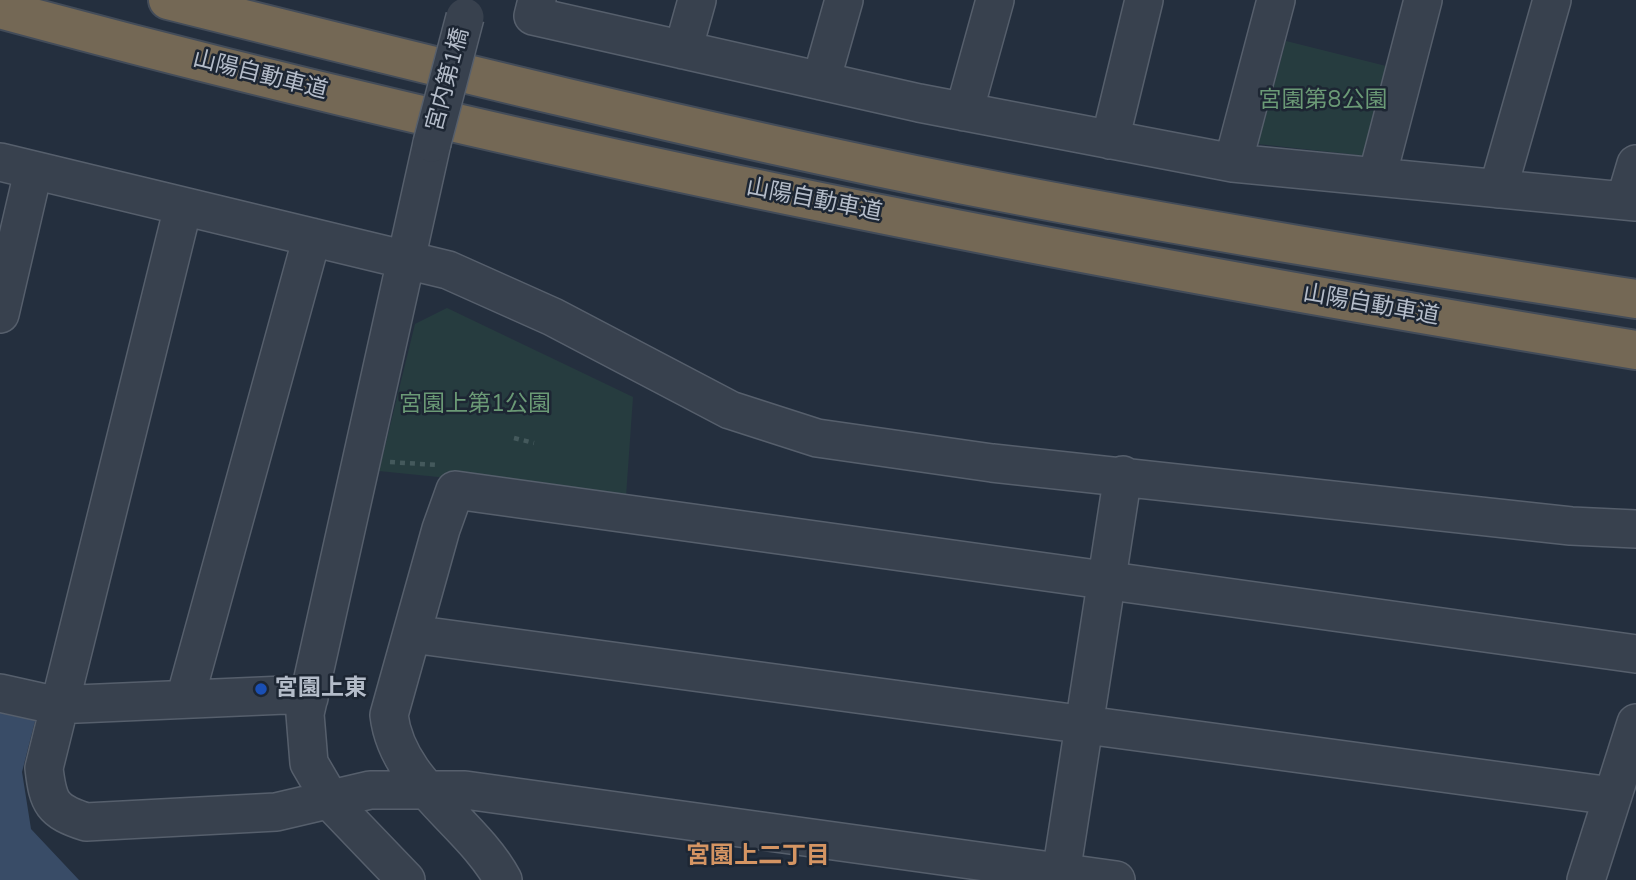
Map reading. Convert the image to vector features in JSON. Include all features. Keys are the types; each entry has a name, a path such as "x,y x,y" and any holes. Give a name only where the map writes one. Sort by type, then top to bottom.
{"highway":[{"name":"山陽自動車道","path":"168,0 698,129 962,184 1355,255 1636,299"},
{"name":"山陽自動車道","path":"0,9 399,111 690,176 1345,303 1636,351"}],"street":[{"path":"537,0 533,16 964,112 1233,163 1630,202 1636,164"},
{"path":"683,50 697,0"},
{"path":"821,81 844,0"},
{"path":"964,112 995,0"},
{"path":"1110,140 1144,0"},
{"path":"1233,163 1276,0"},
{"path":"1377,177 1423,0"},
{"path":"1498,189 1552,0"},
{"name":"宮内第1橋","path":"406,880 330,799 309,763 305,714 432,143 468,8"},
{"path":"0,314 17,167 449,270 553,317 730,410 817,439 992,463 1123,475 1571,526 1636,529"},
{"path":"183,207 44,768 48,796 61,814 86,822 276,812 370,790 465,790 1060,876 1116,880"},
{"path":"185,699 312,237"},
{"path":"1060,876 1123,475"},
{"path":"503,880 472,834 404,764 392,738 389,715 456,490 1636,654"},
{"path":"412,634 1612,796"},
{"path":"0,692 60,705 285,695 309,698"},
{"path":"1586,880 1636,723"}],"path":[{"path":"514,438 534,443"},
{"path":"361,461 438,465"}],"green space":[{"name":"宮園第8公園","path":"1286,41 1390,67 1367,156 1258,144"},
{"name":"宮園上第1公園","path":"447,308 633,397 626,496 379,471 415,324"}],"water":[{"path":"0,705 26,712 35,721 22,772 31,829 79,880 0,880"}],"place":[{"name":"宮園上東","path":"261,689"}],"district":[{"name":"宮園上二丁目","path":"758,857"}]}
